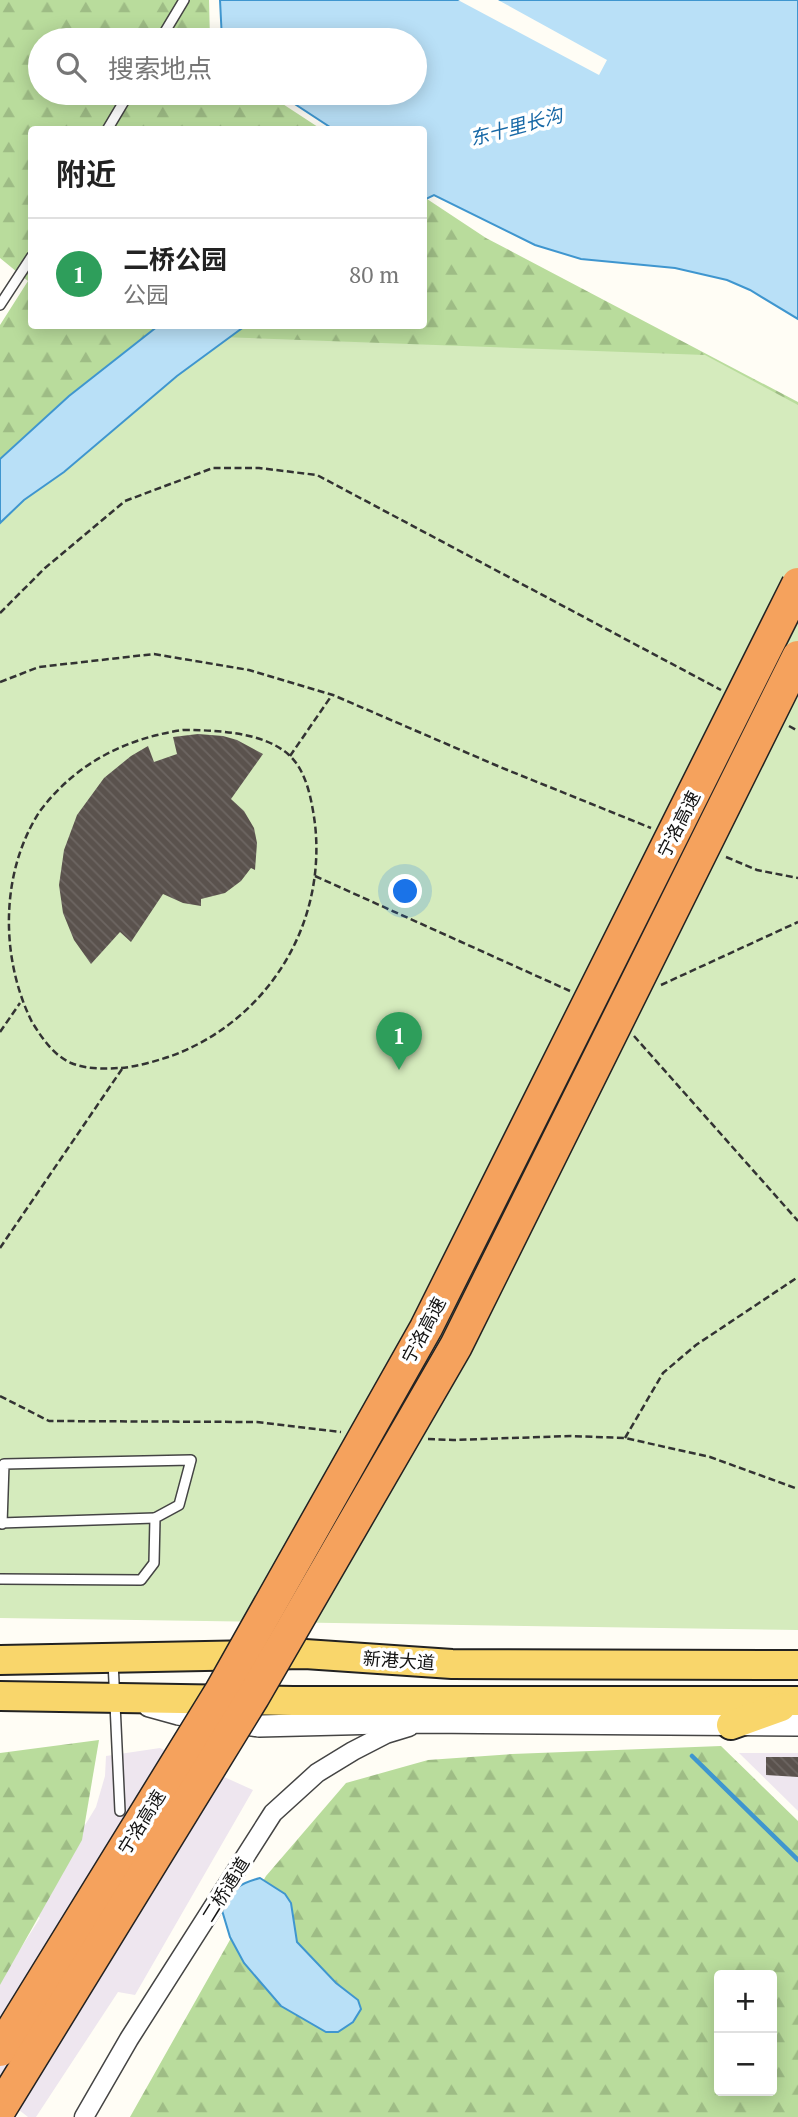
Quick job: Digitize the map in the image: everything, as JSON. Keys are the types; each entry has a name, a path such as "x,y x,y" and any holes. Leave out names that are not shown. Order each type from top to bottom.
{"highway":[{"name":"宁洛高速","path":"0,2050 220,1693 426,1328 798,584"},
{"name":"宁洛高速","path":"0,2109 253,1697 456,1346 798,657"}],"main road":[{"name":"新港大道","path":"0,1660 305,1654 452,1664 798,1665"},
{"name":"新港大道","path":"0,1696 293,1700 798,1700"},
{"path":"731,1725 798,1700"}],"street":[{"path":"113,1697 178,1714 259,1726 423,1722 798,1725"},
{"name":"二桥通道","path":"84,2117 129,2039 273,1813 317,1773 353,1751 386,1734 423,1722"}],"lane":[{"path":"167,28 184,0"},
{"path":"109,126 122,105"},
{"path":"0,305 28,262"},
{"path":"191,1460 179,1505 155,1518 1,1523 4,1464 191,1460"},
{"path":"0,1579 141,1580 154,1563 155,1518"},
{"path":"113,1659 120,1811"}],"path":[{"path":"0,613 45,568 125,501 213,468 259,468 317,475 724,691"},
{"path":"0,682 39,667 154,654 249,670 333,695 500,767 654,829"},
{"path":"290,756 333,695"},
{"path":"786,724 798,731"},
{"path":"183,730 247,736 290,756 303,775 310,796 316,839 316,868 310,904 295,945 259,999 227,1027 190,1048 122,1069 88,1068 70,1062 51,1050 21,1001 7,954 5,912 8,890 16,860 29,831 40,812 68,780 84,767 121,746 141,738 183,730"},
{"path":"718,854 757,870 798,878"},
{"path":"659,986 798,922"},
{"path":"0,1032 21,1001"},
{"path":"0,1248 122,1069"},
{"path":"625,1438 663,1373 696,1345 798,1277"}],"shaded area":[{"path":"160,1748 253,1790 135,1995 118,1992 36,2117 28,2117 0,2095 0,1981 40,1918 33,1911 96,1807 105,1776 106,1756"},
{"path":"739,1753 798,1753 798,1811"}],"green space":[{"path":"0,0 209,0 210,28 28,28 28,105 284,105 316,126 28,126 28,281 0,258"},
{"path":"427,199 486,238 798,402 798,532 0,528 0,325 28,281 28,329 427,329"},
{"path":"221,337 705,355 798,405 798,1630 0,1618 0,522 55,457"},
{"path":"99,1740 82,1840 0,1985 0,1753"},
{"path":"721,1746 798,1821 798,2117 130,2117 266,1876 346,1783 428,1760"}],"water":[{"name":"东十里长沟","path":"220,0 798,0 798,319 750,290 727,280 675,268 581,259 535,245 434,195 427,198 427,126 328,126 296,105 427,105 427,28 221,28"},
{"path":"154,329 241,329 177,376 64,472 24,500 0,523 0,459 69,396"},
{"path":"260,1878 285,1894 291,1903 297,1942 336,1983 358,2000 361,2009 353,2022 338,2032 326,2032 281,2006 244,1963 230,1937 221,1907 237,1888"}],"pier":[{"path":"458,0 498,0 607,60 599,75"}],"building":[{"path":"198,734 237,740 263,754 231,799 244,811 254,828 257,843 255,870 251,868 241,881 225,893 201,899 201,906 183,903 163,894 131,942 120,932 91,964 74,940 63,913 59,885 64,850 77,815 104,778 131,756 148,746 154,762 177,754 173,737"},
{"path":"766,1757 798,1757 798,1777 766,1775"}],"waterway":[{"path":"692,1756 798,1860"}],"place":[{"name":"二桥公园","path":"399,1070"}]}
